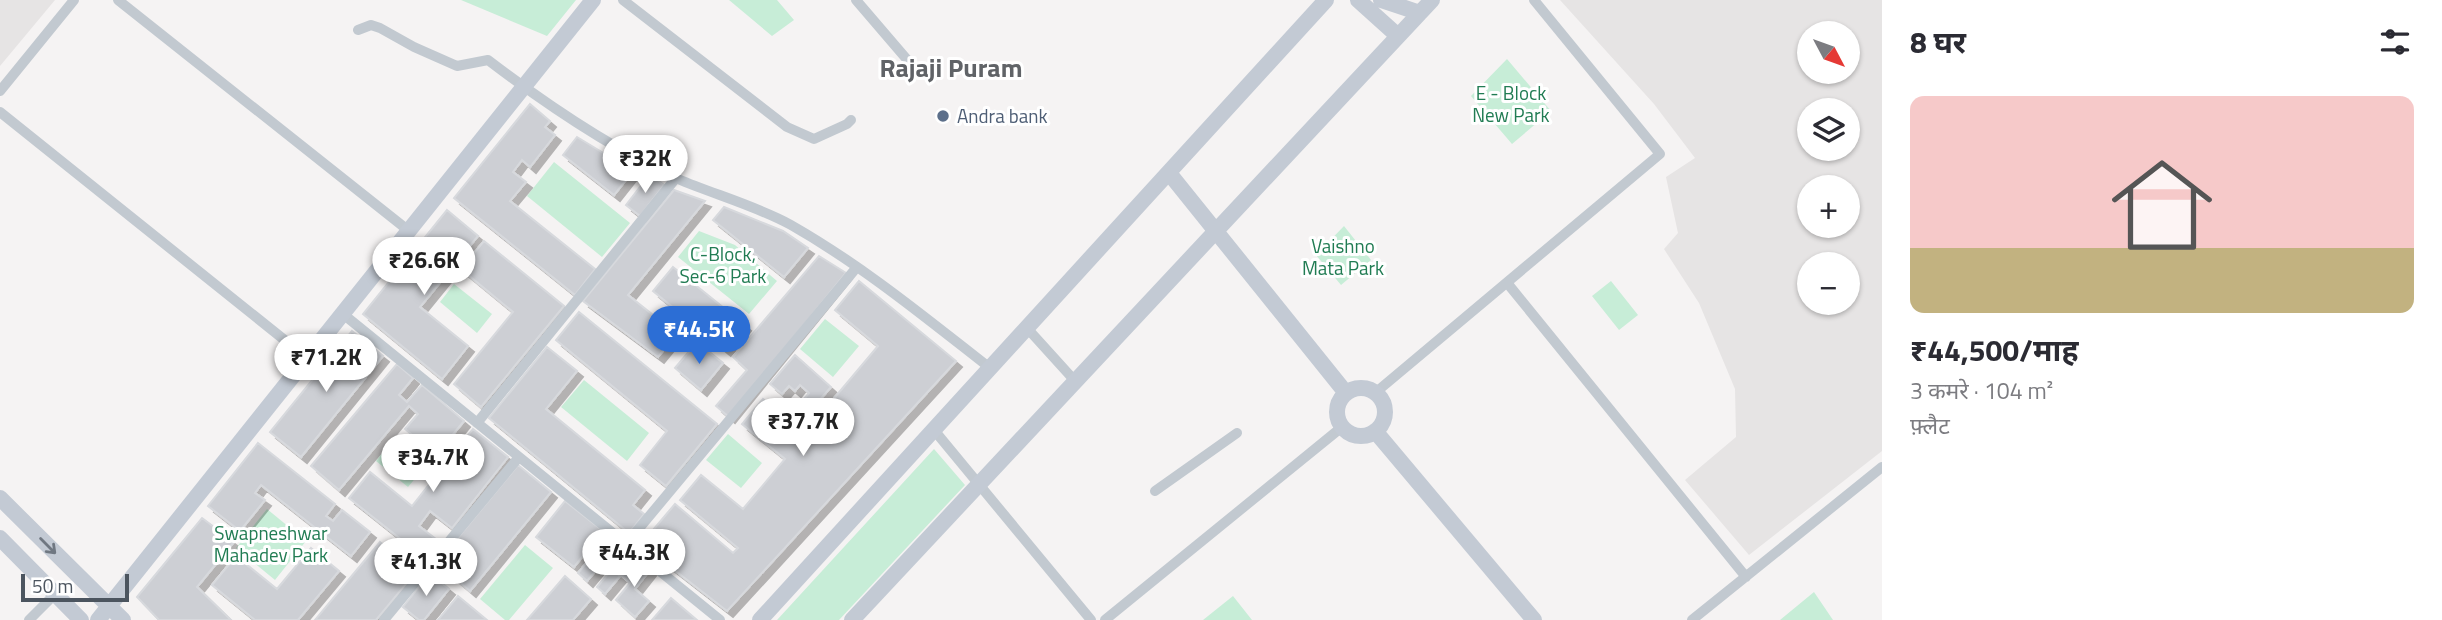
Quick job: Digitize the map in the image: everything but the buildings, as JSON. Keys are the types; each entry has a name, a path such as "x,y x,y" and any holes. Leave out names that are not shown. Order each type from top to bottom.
{"street":[{"path":"0,91 74,0"},
{"path":"118,0 409,231"},
{"path":"98,620 593,0"},
{"path":"623,0 787,127 814,139 851,120"},
{"path":"856,0 910,63"},
{"path":"760,620 1326,0"},
{"path":"1358,0 1398,36"},
{"path":"1381,0 1420,13"},
{"path":"852,620 1432,0"},
{"path":"1375,393 1660,154 1534,0"},
{"path":"358,30 372,25 457,66 488,60 595,135 676,178 789,223 872,276 990,368"},
{"path":"0,112 307,358"},
{"path":"1168,173 1346,394"},
{"path":"477,423 676,178"},
{"path":"626,544 857,267"},
{"path":"1508,284 1746,577"},
{"path":"342,314 720,620"},
{"path":"1027,328 1075,381"},
{"path":"1360,388 1375,393 1380,398 1384,411 1381,424 1375,431 1361,436 1342,427 1338,420 1338,406 1346,394 1360,388"},
{"path":"1105,620 1342,427"},
{"path":"934,430 1091,620"},
{"path":"1375,431 1534,620"},
{"path":"1155,491 1237,433"},
{"path":"390,618 519,457"},
{"path":"1692,620 1882,467"},
{"path":"0,498 123,620"},
{"path":"0,529 16,514"},
{"path":"0,538 81,620"},
{"path":"29,620 55,594"}],"shaded area":[{"path":"0,0 55,0 0,66"},
{"path":"1560,0 1882,0 1882,451 1749,555 1685,480 1736,437 1735,389 1699,303 1664,249 1678,233 1666,177 1695,158 1654,104"}],"green space":[{"path":"461,0 576,0 547,36"},
{"path":"729,0 777,0 794,20 772,36"},
{"name":"E - Block New Park","path":"1507,59 1551,111 1512,144 1471,96"},
{"path":"554,162 630,223 602,257 527,196"},
{"name":"Vaishno Mata Park","path":"1344,226 1371,260 1341,285 1316,255"},
{"name":"C-Block, Sec-6 Park","path":"699,231 735,245 777,281 749,314 678,257"},
{"path":"1611,281 1638,315 1619,330 1592,296"},
{"path":"454,284 492,314 477,333 440,302"},
{"path":"825,319 859,346 833,377 800,349"},
{"path":"584,380 649,433 627,461 561,407"},
{"path":"728,434 762,463 741,488 706,460"},
{"path":"395,437 428,463 408,487 376,461"},
{"path":"934,449 965,485 839,620 777,620"},
{"name":"Swapneshwar Mahadev Park","path":"267,509 306,541 275,580 236,548"},
{"path":"525,545 553,568 509,620 505,620 480,599"},
{"path":"1814,592 1833,620 1780,620"},
{"path":"1233,596 1252,620 1203,620"}],"place":[{"name":"Andra bank","path":"943,116"}],"district":[{"name":"Rajaji Puram","path":"951,68"}]}
